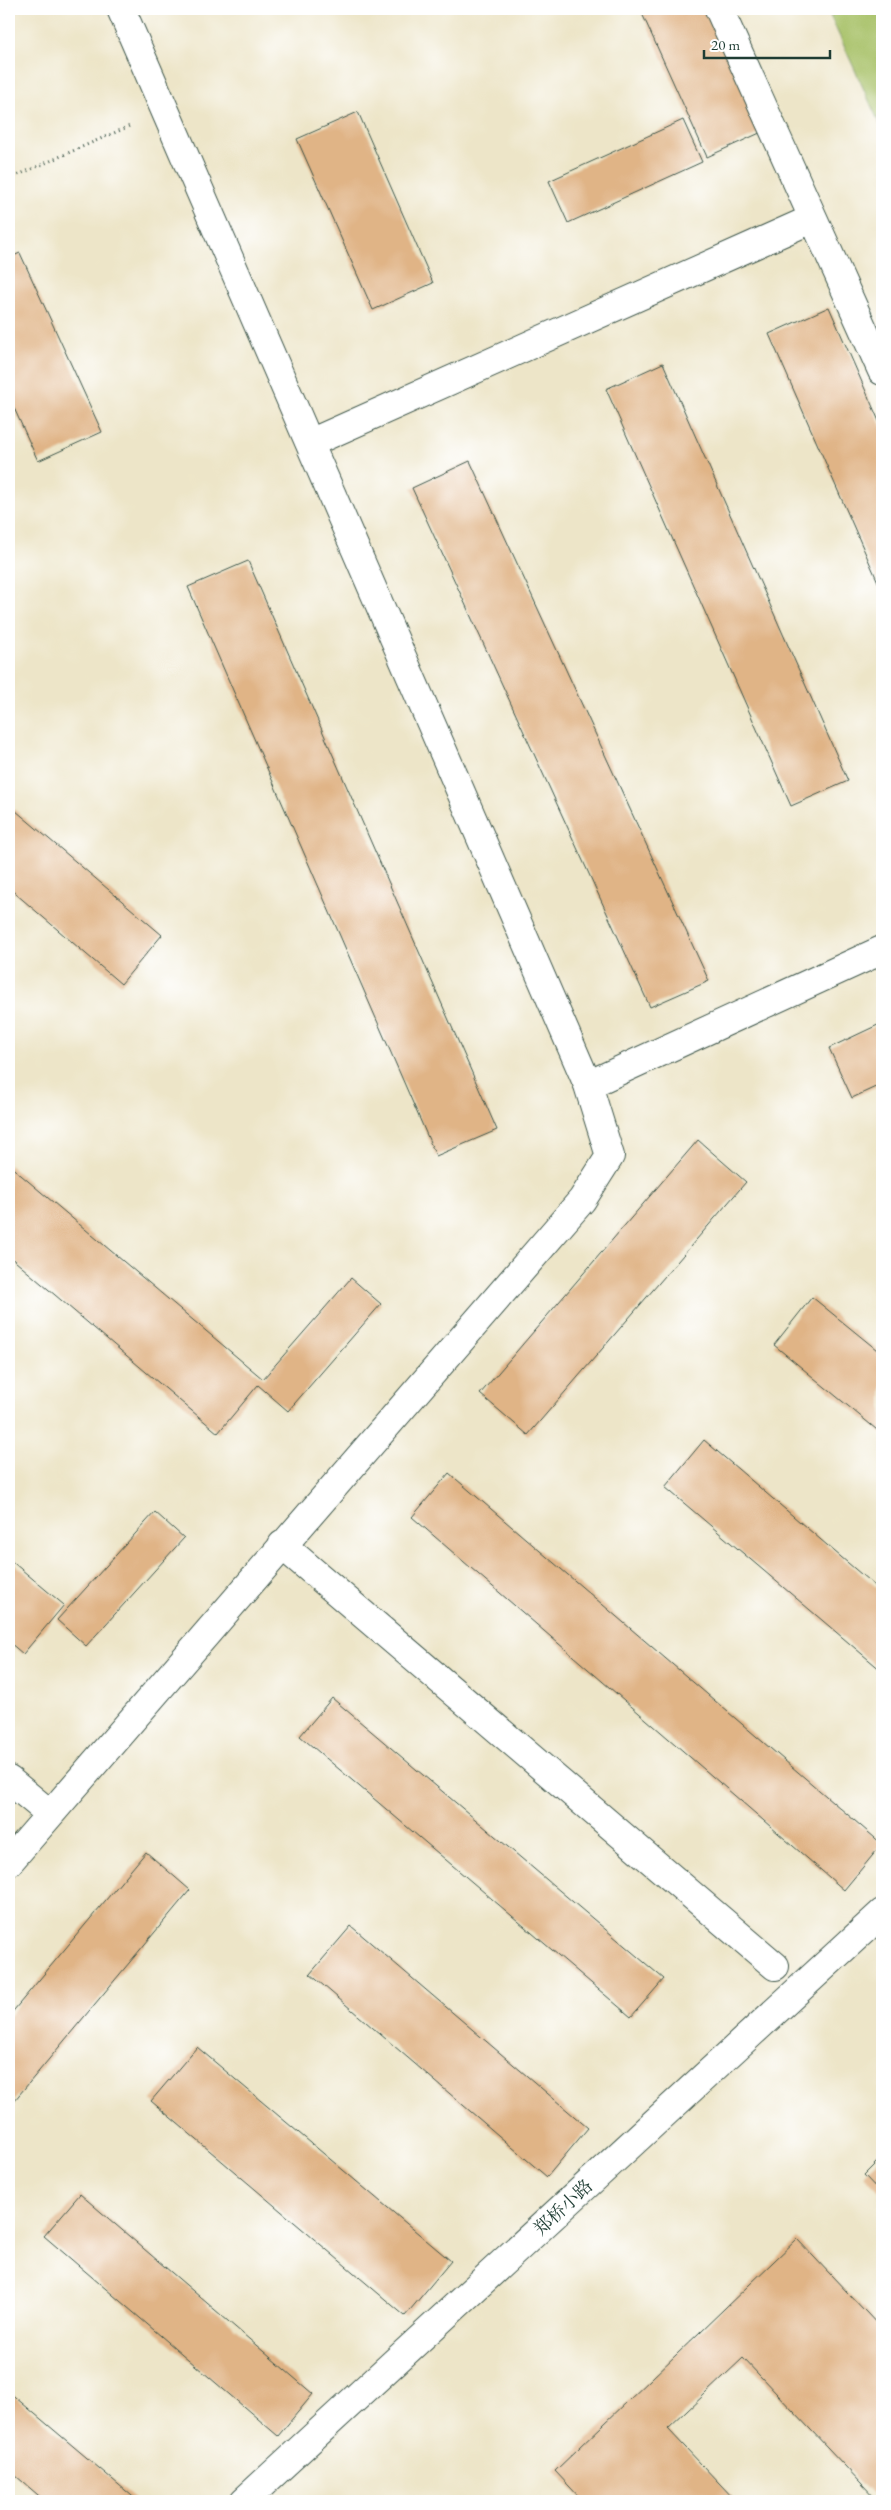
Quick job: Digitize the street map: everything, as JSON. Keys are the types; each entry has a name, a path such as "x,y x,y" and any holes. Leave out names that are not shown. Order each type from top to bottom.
{"street":[{"path":"9,1862 49,1813 582,1200 610,1156 588,1085 121,9"},
{"path":"719,9 882,371"},
{"path":"310,443 812,219"},
{"path":"588,1085 882,950"},
{"path":"282,1545 775,1966"},
{"path":"9,1780 49,1813"},
{"name":"郑桥小路","path":"244,2501 882,1913"}],"path":[{"path":"9,179 165,111"}],"green space":[{"path":"827,9 882,9 882,129"}],"building":[{"path":"640,9 707,9 762,132 707,157"},
{"path":"358,112 433,283 373,310 297,139"},
{"path":"683,120 702,162 568,223 549,181"},
{"path":"20,253 102,432 38,461 9,397 9,258"},
{"path":"829,307 882,428 882,591 769,334"},
{"path":"663,363 848,781 791,806 606,389"},
{"path":"470,461 709,981 650,1007 412,488"},
{"path":"248,561 497,1130 436,1156 188,587"},
{"path":"9,805 162,935 121,984 9,888"},
{"path":"882,1023 882,1084 852,1098 829,1048"},
{"path":"698,1140 746,1182 528,1435 480,1394"},
{"path":"9,1165 263,1379 351,1278 381,1304 288,1411 258,1385 218,1433 9,1256"},
{"path":"812,1297 882,1354 882,1434 774,1345"},
{"path":"704,1440 882,1592 882,1671 665,1487"},
{"path":"449,1473 882,1844 844,1890 412,1517"},
{"path":"155,1512 184,1538 86,1646 57,1620"},
{"path":"9,1559 64,1605 23,1654 9,1642"},
{"path":"332,1698 664,1979 631,2017 300,1736"},
{"path":"146,1852 190,1890 9,2107 9,2016"},
{"path":"351,1926 588,2128 547,2177 310,1974"},
{"path":"197,2047 451,2261 405,2316 151,2101"},
{"path":"882,2157 882,2194 864,2175"},
{"path":"80,2194 313,2394 278,2436 44,2236"},
{"path":"797,2239 882,2329 882,2501 878,2501 743,2358 668,2429 736,2501 583,2501 555,2471"},
{"path":"9,2392 138,2501 45,2501 9,2470"}]}
